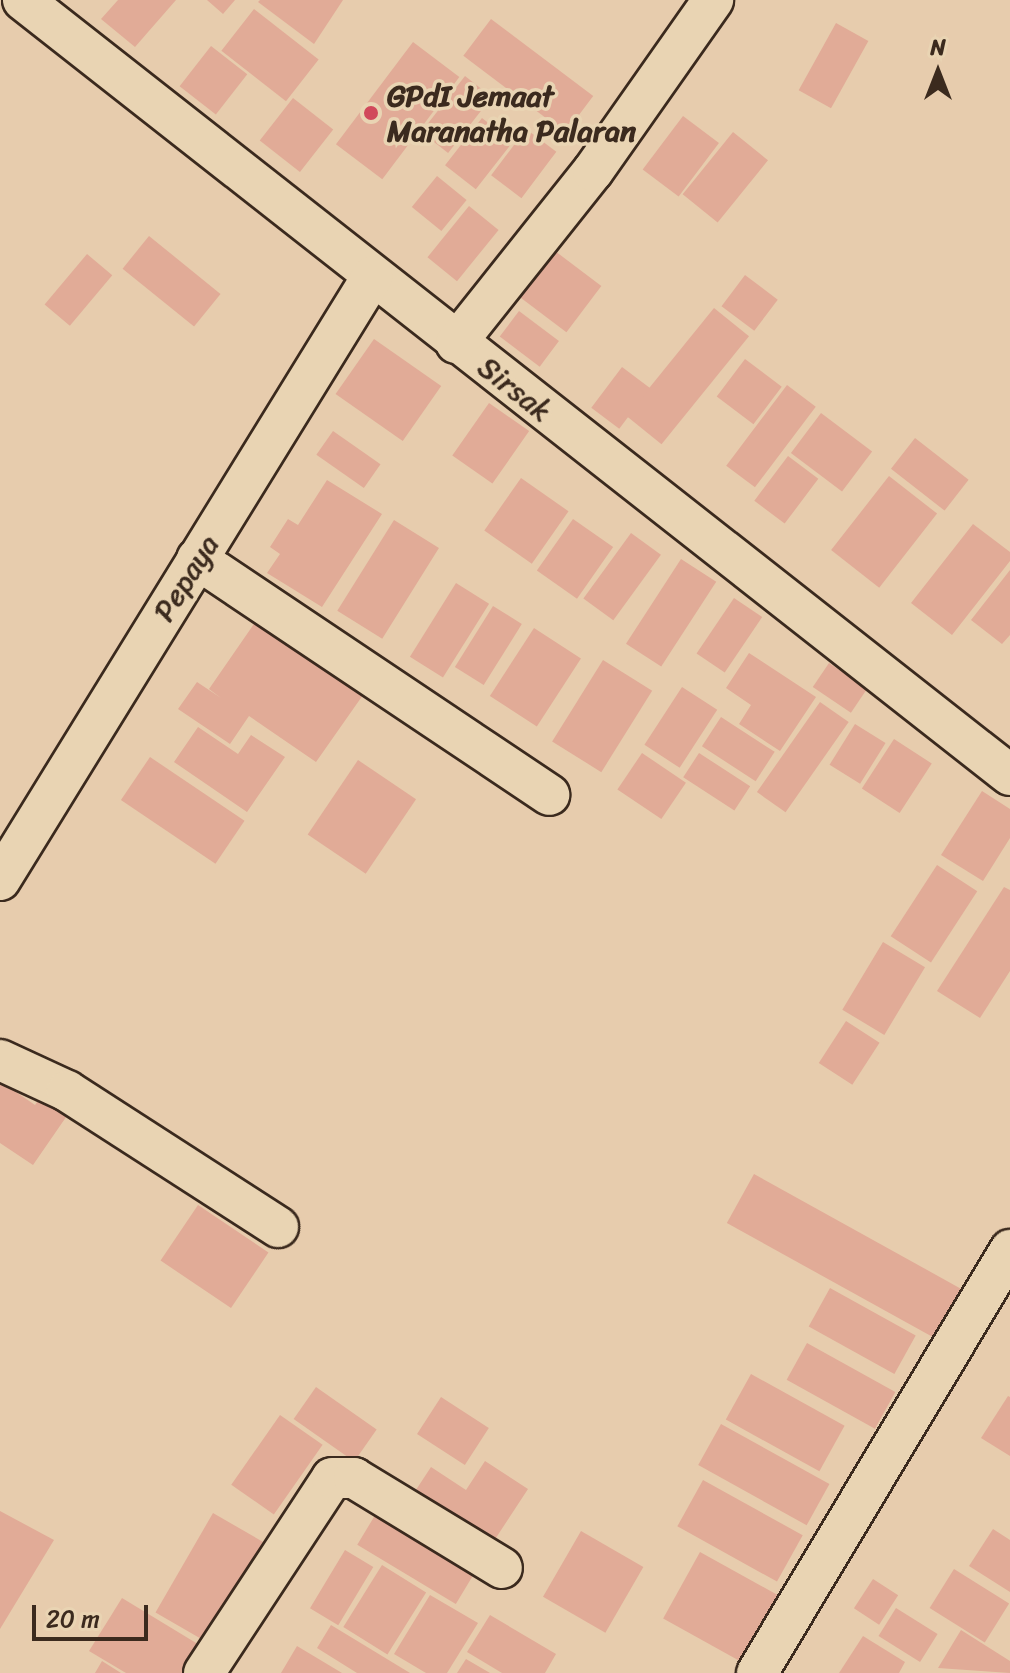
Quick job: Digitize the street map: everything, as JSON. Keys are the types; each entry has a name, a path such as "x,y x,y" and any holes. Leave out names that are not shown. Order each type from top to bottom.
{"street":[{"name":"Sirsak","path":"23,0 1010,775"},
{"path":"456,343 593,171 713,0"},
{"name":"Pepaya","path":"0,880 372,277"},
{"path":"197,559 549,795"},
{"path":"0,1060 67,1091 278,1227"},
{"path":"757,1673 1010,1250"},
{"path":"204,1673 332,1478 354,1478 502,1568"}],"building":[{"path":"118,0 176,0 135,47 101,19"},
{"path":"207,0 235,0 223,14"},
{"path":"260,0 343,0 314,44 258,2"},
{"path":"254,9 319,59 286,101 221,51"},
{"path":"491,19 593,96 566,133 463,56"},
{"path":"836,23 868,41 831,108 799,90"},
{"path":"413,42 459,77 382,179 336,144"},
{"path":"211,46 247,74 216,115 180,86"},
{"path":"465,76 492,97 448,153 421,132"},
{"path":"293,98 333,129 300,172 260,141"},
{"path":"683,116 719,143 679,197 643,170"},
{"path":"482,118 513,142 476,189 445,165"},
{"path":"526,129 556,152 521,198 491,175"},
{"path":"733,132 768,160 718,222 683,194"},
{"path":"437,176 467,200 441,231 412,207"},
{"path":"469,206 499,230 457,281 427,257"},
{"path":"149,236 220,294 194,327 123,269"},
{"path":"551,248 601,286 566,332 516,294"},
{"path":"87,254 112,275 70,326 45,305"},
{"path":"745,275 778,300 754,331 722,306"},
{"path":"714,308 749,336 661,444 627,416"},
{"path":"519,311 559,341 540,367 500,337"},
{"path":"374,339 441,386 403,441 336,394"},
{"path":"745,359 782,387 753,424 717,397"},
{"path":"622,367 650,388 619,429 591,408"},
{"path":"787,385 816,407 755,487 726,466"},
{"path":"489,403 529,431 492,484 452,455"},
{"path":"821,413 872,452 842,491 791,453"},
{"path":"333,431 381,464 364,488 316,455"},
{"path":"915,438 969,480 945,511 891,469"},
{"path":"788,456 818,479 785,524 754,501"},
{"path":"889,476 937,514 879,588 831,550"},
{"path":"521,478 569,511 532,564 484,530"},
{"path":"327,480 382,514 322,607 267,573 280,554 270,547 288,519 298,525"},
{"path":"573,519 613,547 577,599 537,571"},
{"path":"394,520 439,548 382,639 337,611"},
{"path":"973,524 1010,552 1010,561 952,635 911,603"},
{"path":"631,533 661,555 613,620 583,599"},
{"path":"681,559 716,582 661,667 626,644"},
{"path":"1010,570 1010,635 1002,644 971,620"},
{"path":"456,583 489,604 443,677 410,657"},
{"path":"734,598 762,617 725,673 697,654"},
{"path":"493,606 522,624 484,685 455,667"},
{"path":"256,621 363,695 316,762 249,716 230,744 178,709 197,682 221,698 209,689"},
{"path":"534,628 581,658 537,726 490,696"},
{"path":"749,653 816,697 780,751 739,724 751,705 726,688"},
{"path":"603,660 652,691 601,772 552,741"},
{"path":"829,663 867,689 851,713 813,687"},
{"path":"682,687 717,710 680,768 644,745"},
{"path":"820,702 849,722 786,812 757,792"},
{"path":"721,717 775,752 756,781 702,746"},
{"path":"855,724 886,743 860,784 830,765"},
{"path":"198,727 238,754 251,735 285,757 247,812 174,762"},
{"path":"894,739 932,764 900,813 862,788"},
{"path":"642,753 686,783 661,819 617,789"},
{"path":"699,753 750,786 734,811 683,777"},
{"path":"150,757 245,821 215,864 121,800"},
{"path":"358,760 416,799 366,874 308,835"},
{"path":"982,791 1010,809 1010,838 983,881 941,855"},
{"path":"937,865 977,891 931,962 891,936"},
{"path":"1004,887 1010,890 1010,971 980,1018 937,991"},
{"path":"883,942 925,967 884,1035 842,1010"},
{"path":"846,1021 880,1043 852,1085 819,1063"},
{"path":"0,1081 35,1105 47,1088 73,1107 33,1165 0,1143"},
{"path":"754,1174 976,1297 949,1346 727,1223"},
{"path":"198,1205 268,1253 231,1308 161,1261"},
{"path":"830,1288 916,1336 894,1374 809,1326"},
{"path":"807,1343 895,1392 875,1429 787,1380"},
{"path":"751,1374 845,1426 819,1471 726,1419"},
{"path":"316,1387 377,1429 354,1461 294,1419"},
{"path":"441,1397 489,1428 465,1465 417,1434"},
{"path":"1010,1397 1010,1456 981,1438"},
{"path":"280,1415 323,1445 274,1514 231,1485"},
{"path":"721,1424 829,1484 807,1525 698,1465"},
{"path":"485,1461 528,1489 486,1553 408,1502 431,1467 466,1490"},
{"path":"703,1480 803,1535 777,1582 677,1526"},
{"path":"383,1502 482,1561 456,1604 357,1545"},
{"path":"0,1511 54,1540 0,1629"},
{"path":"213,1513 273,1548 215,1647 156,1613"},
{"path":"993,1529 1010,1540 1010,1592 969,1566"},
{"path":"581,1531 643,1567 605,1633 543,1597"},
{"path":"345,1550 373,1567 338,1625 310,1608"},
{"path":"700,1552 789,1601 752,1668 663,1618"},
{"path":"382,1565 426,1593 387,1654 343,1627"},
{"path":"954,1569 1009,1603 985,1642 930,1608"},
{"path":"873,1579 898,1595 879,1625 854,1608"},
{"path":"430,1595 478,1623 447,1673 426,1673 394,1654"},
{"path":"122,1598 206,1649 191,1673 126,1673 89,1651"},
{"path":"896,1608 938,1634 920,1662 879,1636"},
{"path":"490,1615 556,1654 545,1673 502,1673 467,1652"},
{"path":"331,1625 410,1673 357,1673 317,1648"},
{"path":"961,1630 1010,1661 1010,1673 938,1668"},
{"path":"863,1636 905,1662 899,1673 839,1673"},
{"path":"297,1646 342,1673 281,1673"},
{"path":"466,1659 490,1673 457,1673"},
{"path":"102,1661 121,1673 95,1673"}],"place":[{"name":"GPdI Jemaat Maranatha Palaran","path":"371,113"}]}
